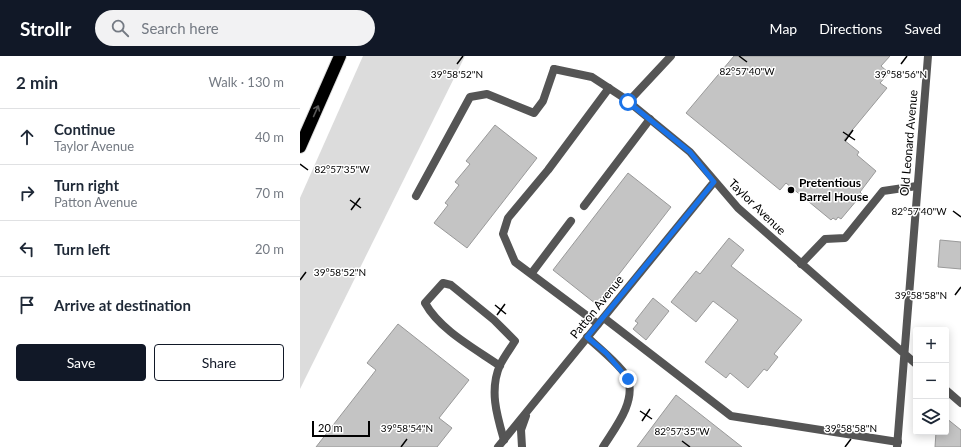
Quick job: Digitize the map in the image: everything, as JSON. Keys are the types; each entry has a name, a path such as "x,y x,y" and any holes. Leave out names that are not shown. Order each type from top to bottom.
{"highway":[{"path":"300,147 340,56"}],"street":[{"path":"628,102 671,56"},
{"name":"Old Leonard Avenue","path":"898,445 928,56"},
{"name":"Taylor Avenue","path":"416,196 470,97 487,94 534,113 543,101 554,69 592,77 628,102 690,152 714,182 738,208 915,363"},
{"path":"609,88 548,170 508,218 503,234 504,240 515,262 601,321 731,416 898,445"},
{"path":"584,206 650,119"},
{"name":"Patton Avenue","path":"498,447 714,182"},
{"path":"801,264 824,239 844,238 883,191 918,186"},
{"path":"531,274 571,221"},
{"path":"500,366 458,337 430,312 425,303 443,283 451,285 494,320 515,341 500,366 494,386 496,415 504,440"},
{"path":"587,337 606,353 628,379 629,396 622,415 603,447"},
{"path":"949,393 961,403"},
{"path":"522,447 521,430 527,411"}],"shaded area":[{"path":"363,56 465,56 300,389 300,198"}],"building":[{"path":"734,56 890,56 881,66 889,73 880,83 887,88 844,140 859,152 857,155 876,171 860,192 862,194 841,219 838,217 836,220 833,218 831,220 786,183 780,190 686,113"},
{"path":"495,125 537,158 467,248 434,223 448,205 445,203 459,185 455,182 470,164 466,161"},
{"path":"628,173 671,207 596,304 553,270"},
{"path":"729,238 744,250 731,266 802,320 774,354 778,357 767,371 764,369 748,388 730,373 726,378 705,362 738,320 713,301 696,322 671,302 696,271 700,274"},
{"path":"940,240 961,242 961,269 938,267"},
{"path":"653,298 669,311 646,340 633,329 638,323 635,321"},
{"path":"398,324 469,380 439,418 452,428 437,447 316,447 376,370 367,363"},
{"path":"676,395 742,447 637,447"},
{"path":"949,420 961,430 961,447 935,447 936,435 949,435"}],"place":[{"name":"Pretentious Barrel House","path":"791,190"}],"route":[{"path":"628,102 690,152 714,182 587,337 606,353 628,379"}]}
